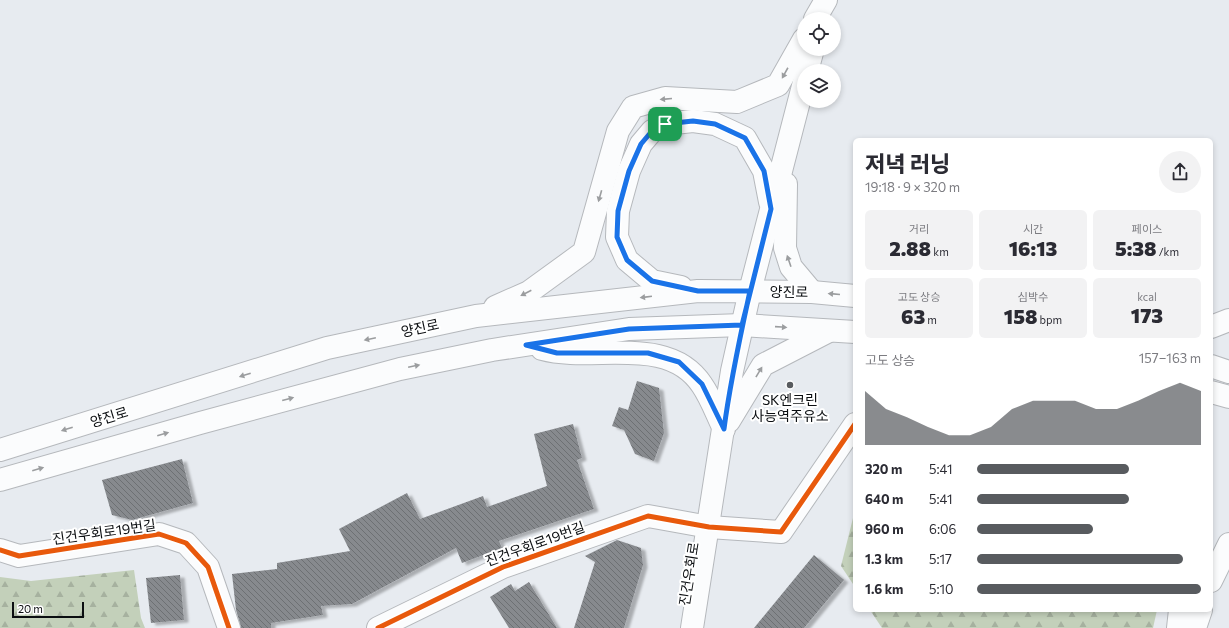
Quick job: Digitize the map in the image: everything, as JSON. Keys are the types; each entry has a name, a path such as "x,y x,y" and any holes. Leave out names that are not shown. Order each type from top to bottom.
{"main road":[{"path":"819,12 826,0"},
{"path":"823,12 826,0"},
{"path":"476,316 529,292 584,252 618,131 633,107 665,98 737,102 778,85 797,51"},
{"name":"진건우회로","path":"692,628 709,527 732,371 750,291 797,107"},
{"path":"698,291 652,281 627,260 617,237 618,211 629,171 641,144 652,131 665,124 693,121 715,124 745,138 764,171 771,209"},
{"path":"787,143 785,248 790,267 812,292"},
{"name":"양진로","path":"0,450 327,348 476,316 698,291 812,292 853,296"},
{"path":"1213,326 1229,320"},
{"path":"0,480 200,423 400,369 492,350 629,329 742,325 853,332"},
{"path":"724,429 763,365 830,331"},
{"path":"526,345 557,353 648,353 679,362 702,384 724,429"},
{"path":"1213,367 1229,372"},
{"path":"1213,393 1229,397"},
{"name":"진건우회로19번길","path":"378,628 503,567 648,516 709,527 781,532 853,427"},
{"name":"진건우회로19번길","path":"0,550 18,556 159,534 186,543 208,566 229,628"},
{"path":"1213,577 1229,544"},
{"path":"1178,628 1180,612"},
{"path":"1195,628 1200,612"}],"green space":[{"path":"853,518 853,584 841,566"},
{"path":"134,570 141,618 145,628 0,628 0,577 31,581"},
{"path":"871,612 1157,612 1153,628 882,628"}],"building":[{"path":"637,381 659,388 664,433 654,461 635,454 624,430 612,426 619,407 628,410"},
{"path":"573,424 582,458 577,460 594,509 499,541 502,548 462,563 456,548 352,604 321,606 323,615 271,623 271,628 241,628 236,610 232,574 277,569 277,563 350,551 339,529 407,493 420,519 483,496 487,507 547,486 534,434"},
{"path":"182,459 193,503 132,520 112,515 102,480"},
{"path":"617,540 641,548 643,565 624,628 574,628 595,562 585,556"},
{"path":"814,555 844,580 804,628 754,628"},
{"path":"180,575 184,620 151,623 146,578"},
{"path":"529,582 557,628 509,628 490,597 511,584 515,591"}],"cycle path":[{"path":"378,628 503,567 648,516 709,527 781,532 853,427"},
{"path":"0,550 19,556 159,534 186,543 208,567 229,628"}],"place":[{"name":"SK엔크린 사능역주유소","path":"790,385"}],"route":[{"path":"665,124 652,131 641,144 629,171 618,211 617,237 627,260 652,281 698,291 750,291 742,325 732,371 724,429 702,384 679,362 648,353 557,353 526,345 629,329 742,325 771,209 764,171 745,138 715,124 693,121 665,124"}]}
